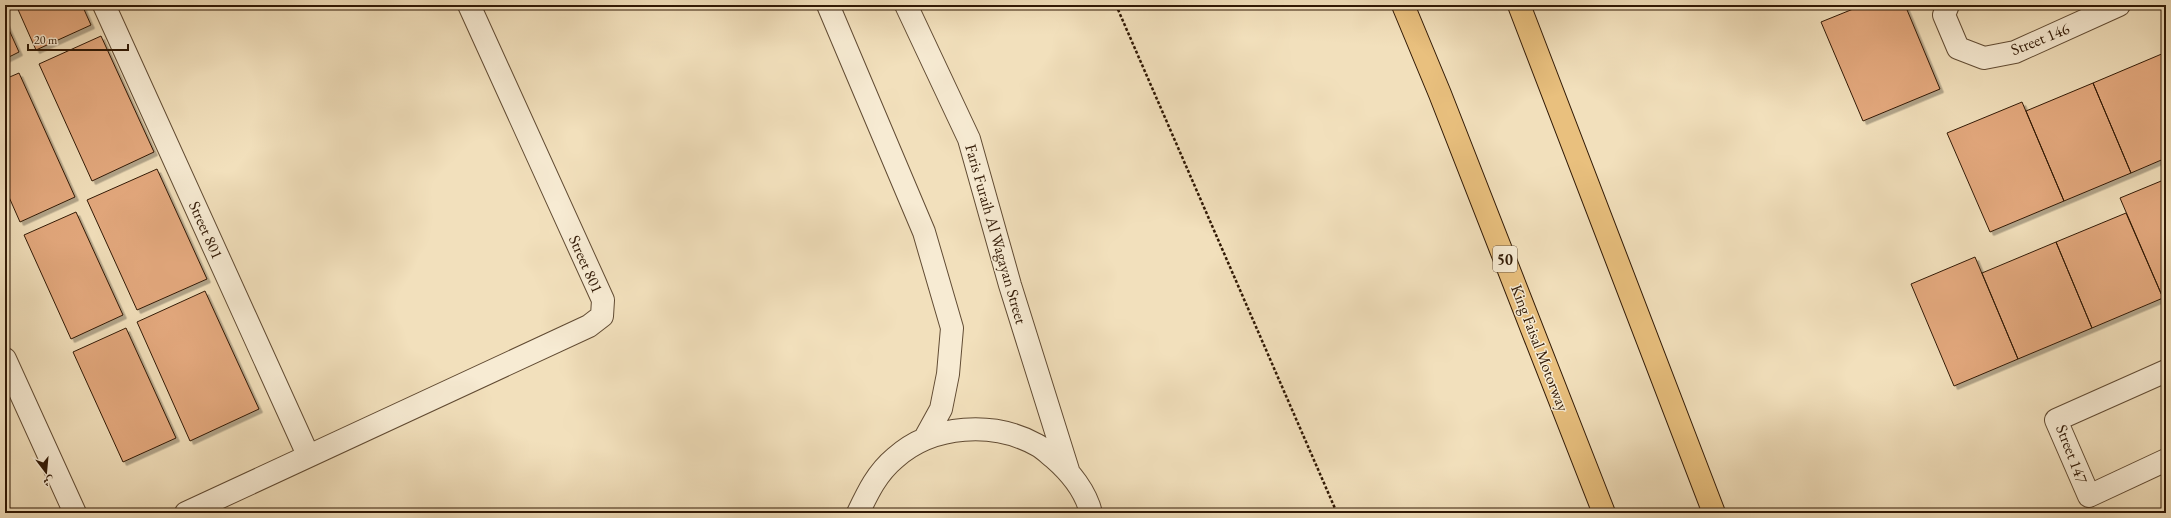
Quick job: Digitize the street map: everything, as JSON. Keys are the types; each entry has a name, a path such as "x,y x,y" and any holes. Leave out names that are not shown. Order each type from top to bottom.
{"highway":[{"path":"1393,5 1440,94"},
{"name":"King Faisal Motorway","path":"1403,5 1440,94 1604,513"},
{"path":"1519,5 1714,513"}],"street":[{"name":"Street 801","path":"104,5 308,455"},
{"name":"Street 801","path":"186,513 308,455 589,326 602,316 603,300 469,5"},
{"path":"828,5 924,232 952,328 948,374 941,409 925,438"},
{"name":"Faris Furaih Al Wagayan Street","path":"906,5 969,139 1010,285 1068,470"},
{"name":"Street 146","path":"1948,5 1944,15 1958,48 1984,58 2015,52 2119,5"},
{"path":"5,359 75,513"},
{"name":"Street 147","path":"2166,371 2056,420 2089,496 2166,460"},
{"path":"858,513 871,484 895,457 925,438 963,429 1002,431 1038,445 1068,470 1089,506 1090,513"}],"path":[{"path":"1116,5 1337,513"}],"building":[{"path":"16,5 82,5 91,25 36,50"},
{"path":"1863,5 1905,5 1940,89 1863,121 1821,22"},
{"path":"5,21 19,52 5,59"},
{"path":"101,36 154,152 92,181 39,64"},
{"path":"2164,53 2166,59 2166,158 2131,173 2093,83"},
{"path":"19,73 75,197 20,222 5,188 5,79"},
{"path":"2093,83 2131,173 2064,201 2026,111"},
{"path":"2022,102 2064,201 1990,232 1947,133"},
{"path":"157,169 207,279 137,310 87,200"},
{"path":"2166,179 2166,297 2163,298 2120,198"},
{"path":"76,212 123,315 71,339 24,235"},
{"path":"2126,213 2163,298 2092,328 2056,242"},
{"path":"2056,242 2092,328 2018,359 1982,273"},
{"path":"1975,257 2018,359 1954,386 1911,284"},
{"path":"205,291 259,409 190,441 137,322"},
{"path":"126,328 176,438 123,462 73,352"}]}
